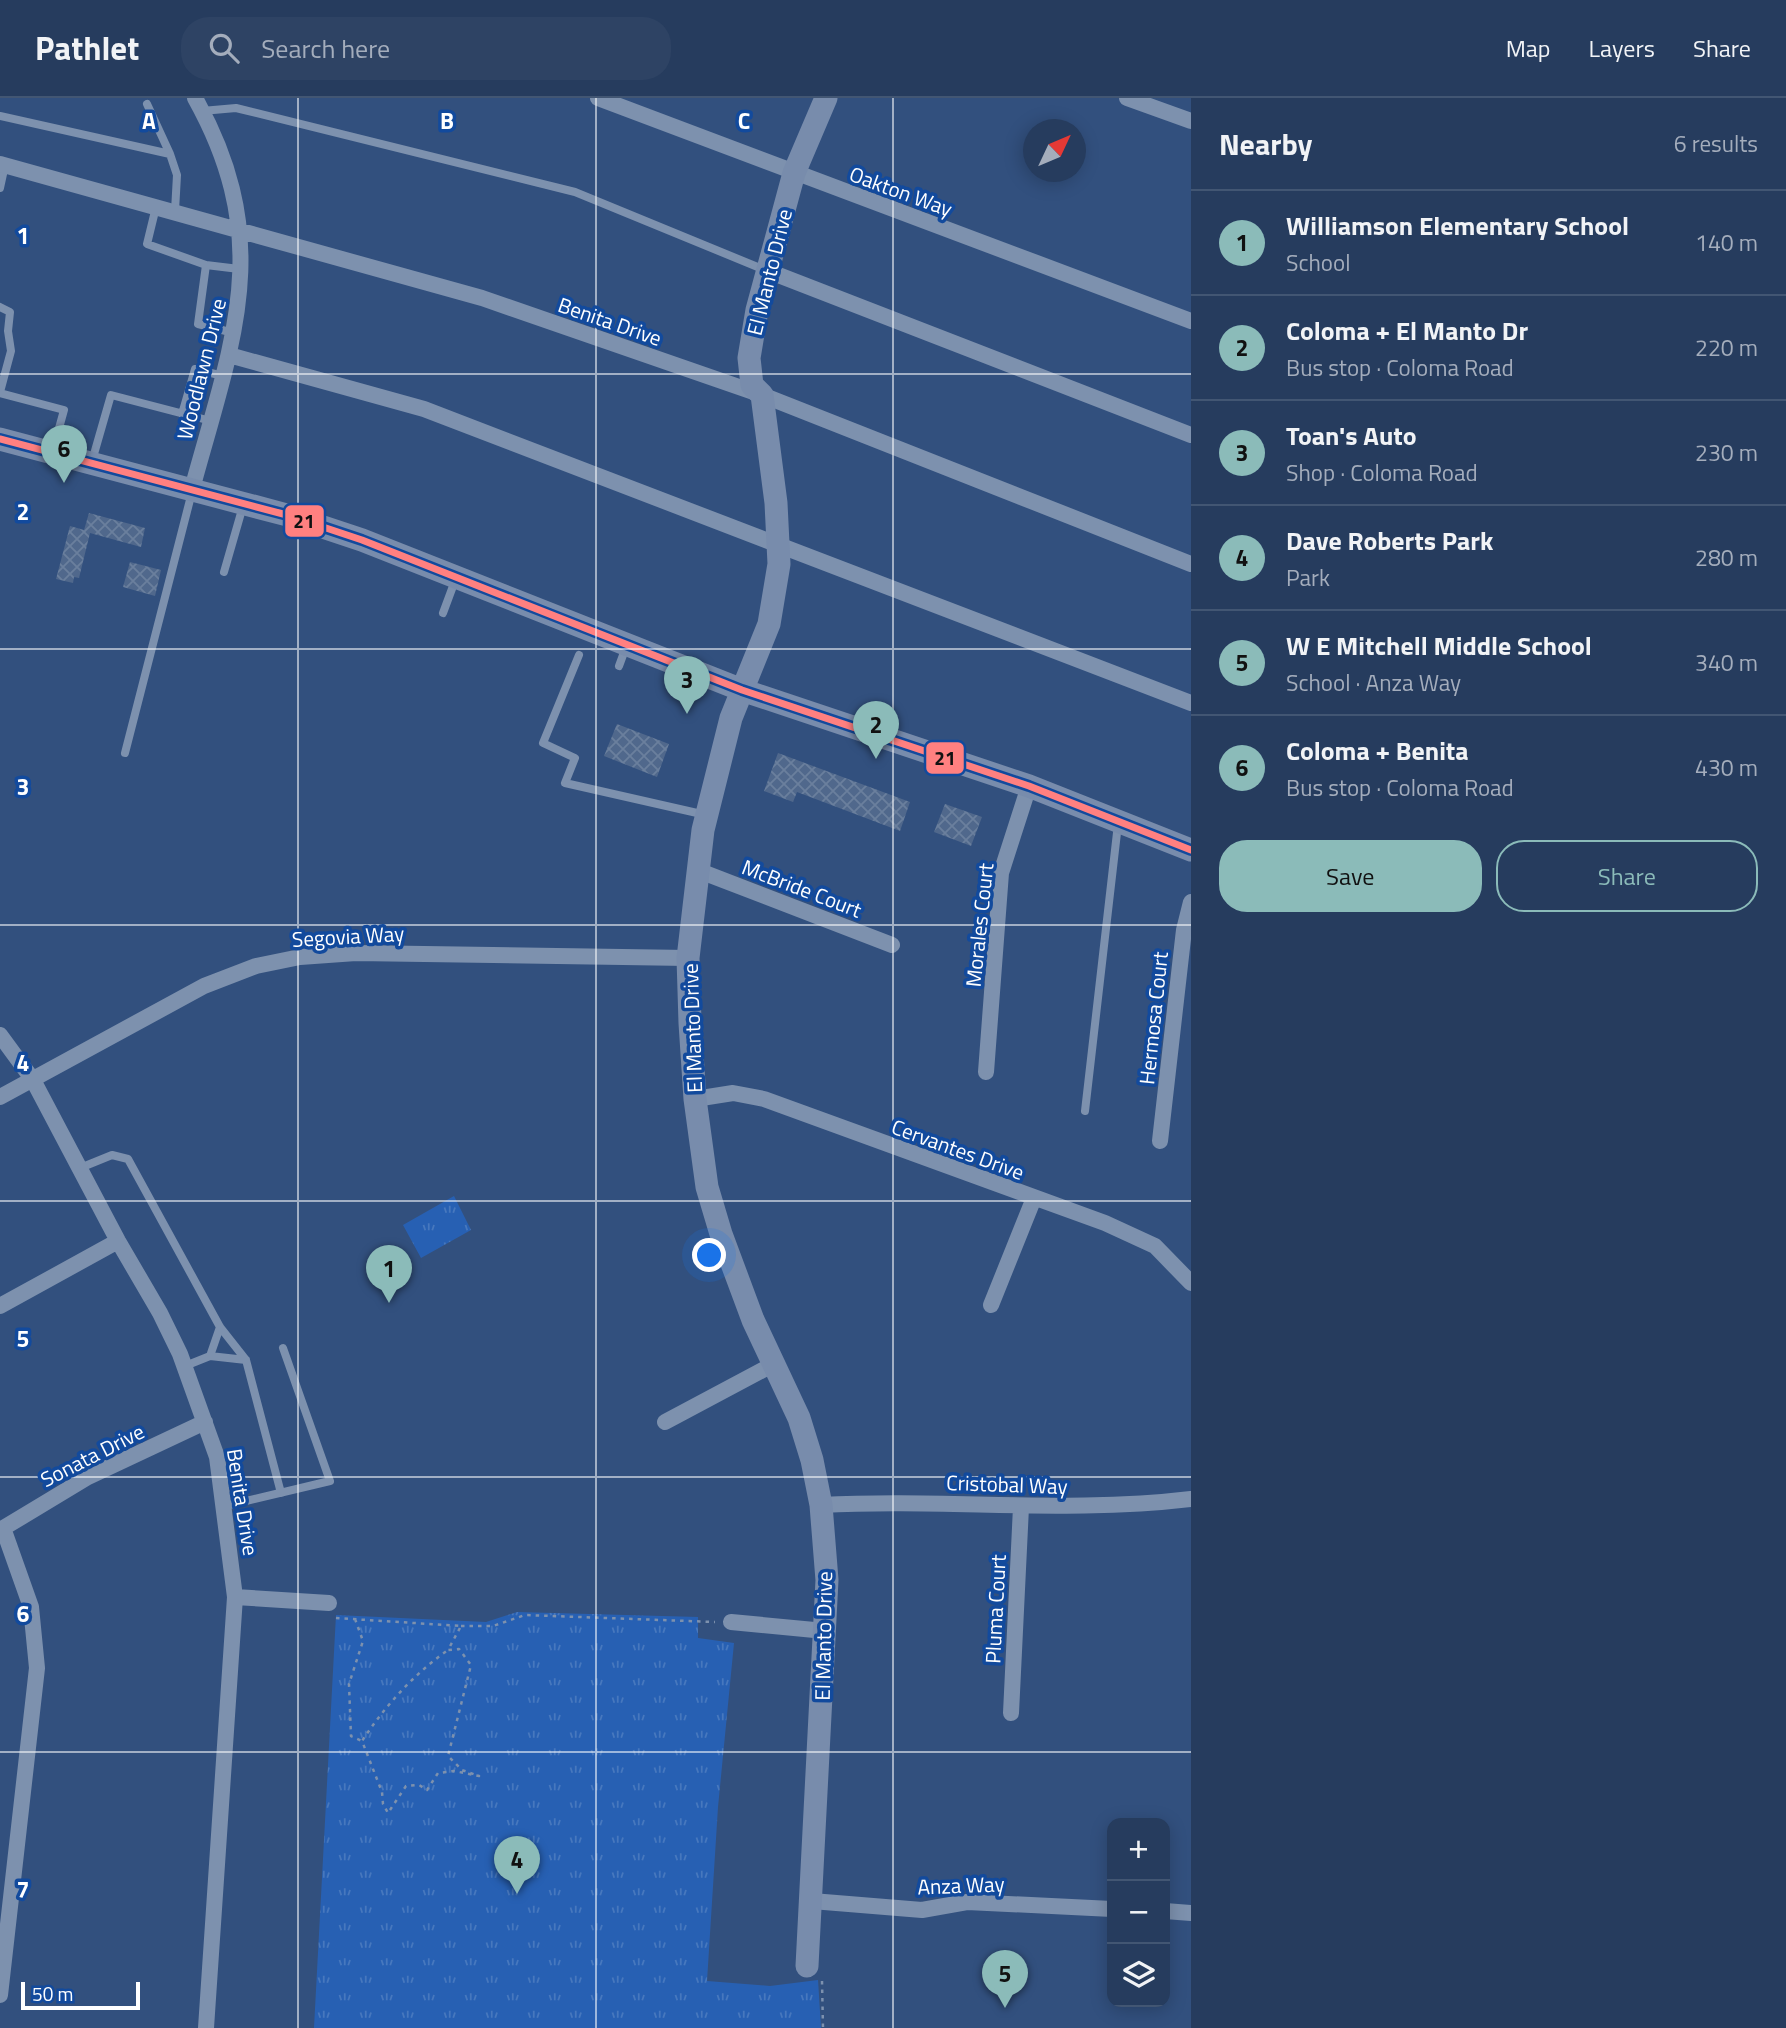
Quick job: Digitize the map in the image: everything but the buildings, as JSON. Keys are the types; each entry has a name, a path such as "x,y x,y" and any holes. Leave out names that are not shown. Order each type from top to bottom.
{"street":[{"name":"Oakton Way","path":"598,98 1191,321"},
{"name":"El Manto Drive","path":"814,1973 812,1900 827,1580 821,1505 812,1460 799,1418 772,1365 734,1270 711,1199 701,1152 695,1099 688,958 697,870 706,816 731,718 769,624 779,547 762,395 752,385 749,359 751,334 794,173 826,98"},
{"path":"1128,98 1191,121"},
{"name":"Woodlawn Drive","path":"192,489 229,355 242,270 241,229 225,158 199,104"},
{"name":"Benita Drive","path":"3,164 482,298 762,395 1191,564"},
{"path":"768,271 1191,435"},
{"path":"229,355 424,410 713,518 779,547 1191,703"},
{"path":"0,439 244,503 362,540 457,575 743,690 1029,786 1191,850"},
{"name":"Morales Court","path":"986,1072 1002,873 1029,786"},
{"name":"McBride Court","path":"697,870 892,945"},
{"name":"Hermosa Court","path":"1160,1141 1184,930 1191,902"},
{"name":"Segovia Way","path":"0,1097 204,986 256,966 300,957 355,953 688,958"},
{"name":"Benita Drive","path":"0,1035 33,1080 160,1314 185,1366 217,1457 235,1597 206,2028"},
{"name":"Cervantes Drive","path":"695,1099 733,1093 764,1099 1105,1223 1155,1246 1191,1283"},
{"path":"991,1305 1034,1198"},
{"path":"0,1306 118,1241"},
{"path":"665,1422 772,1365"},
{"name":"Sonata Drive","path":"2,1529 88,1477 205,1422"},
{"name":"Cristobal Way","path":"821,1505 910,1501 1021,1507 1123,1506 1191,1499"},
{"name":"Pluma Court","path":"1012,1713 1021,1507"},
{"path":"0,1996 37,1668 31,1607 2,1529"},
{"path":"235,1597 329,1602"},
{"path":"731,1622 825,1630"},
{"name":"Anza Way","path":"812,1900 922,1910 967,1902 1107,1909"},
{"path":"1170,1911 1191,1913"}],"lane":[{"path":"148,104 177,175 175,211"},
{"path":"199,104 236,108 553,186 768,271"},
{"path":"0,116 170,154"},
{"path":"0,188 3,164"},
{"path":"157,206 147,244 205,265 242,270"},
{"path":"205,265 198,324 234,333"},
{"path":"0,307 10,312 8,331 11,351 0,393 64,410 52,453"},
{"path":"182,414 195,369 223,376"},
{"path":"92,463 111,395 211,421"},
{"path":"125,753 192,489"},
{"path":"224,572 244,503"},
{"path":"443,613 457,575"},
{"path":"618,666 627,644"},
{"path":"579,655 543,743 575,758 565,783 706,816"},
{"path":"1085,1111 1118,821"},
{"path":"80,1168 112,1155 128,1159 220,1327 246,1360 281,1493"},
{"path":"210,1356 220,1327"},
{"path":"225,1506 331,1481 283,1348"},
{"path":"185,1366 210,1356 246,1360"}],"path":[{"path":"336,1618 461,1626 494,1626 525,1615 731,1622"},
{"path":"355,1619 363,1641 349,1684 351,1736 362,1741 388,1812 406,1786 419,1785 428,1790 438,1773 454,1772 480,1776 462,1770 448,1756 471,1665 459,1649 448,1650"},
{"path":"362,1741 378,1717 423,1667 448,1650 461,1626"},
{"path":"814,1973 822,2028"}],"green space":[{"path":"454,1196 471,1230 421,1258 403,1225"},
{"path":"517,1612 698,1617 698,1638 734,1643 718,1807 707,1981 770,1986 818,1980 821,2028 314,2028 336,1615 486,1622"}],"transit line":[{"name":"21","path":"0,439 287,515 362,540 742,690 1029,786 1191,850"}],"place":[{"name":"Coloma + Benita","path":"64,483"},
{"name":"Toan's Auto","path":"687,714"},
{"name":"Coloma + El Manto Dr","path":"876,759"},
{"name":"Williamson Elementary School","path":"389,1303"},
{"name":"Dave Roberts Park","path":"517,1894"},
{"name":"W E Mitchell Middle School","path":"1005,2008"}]}
